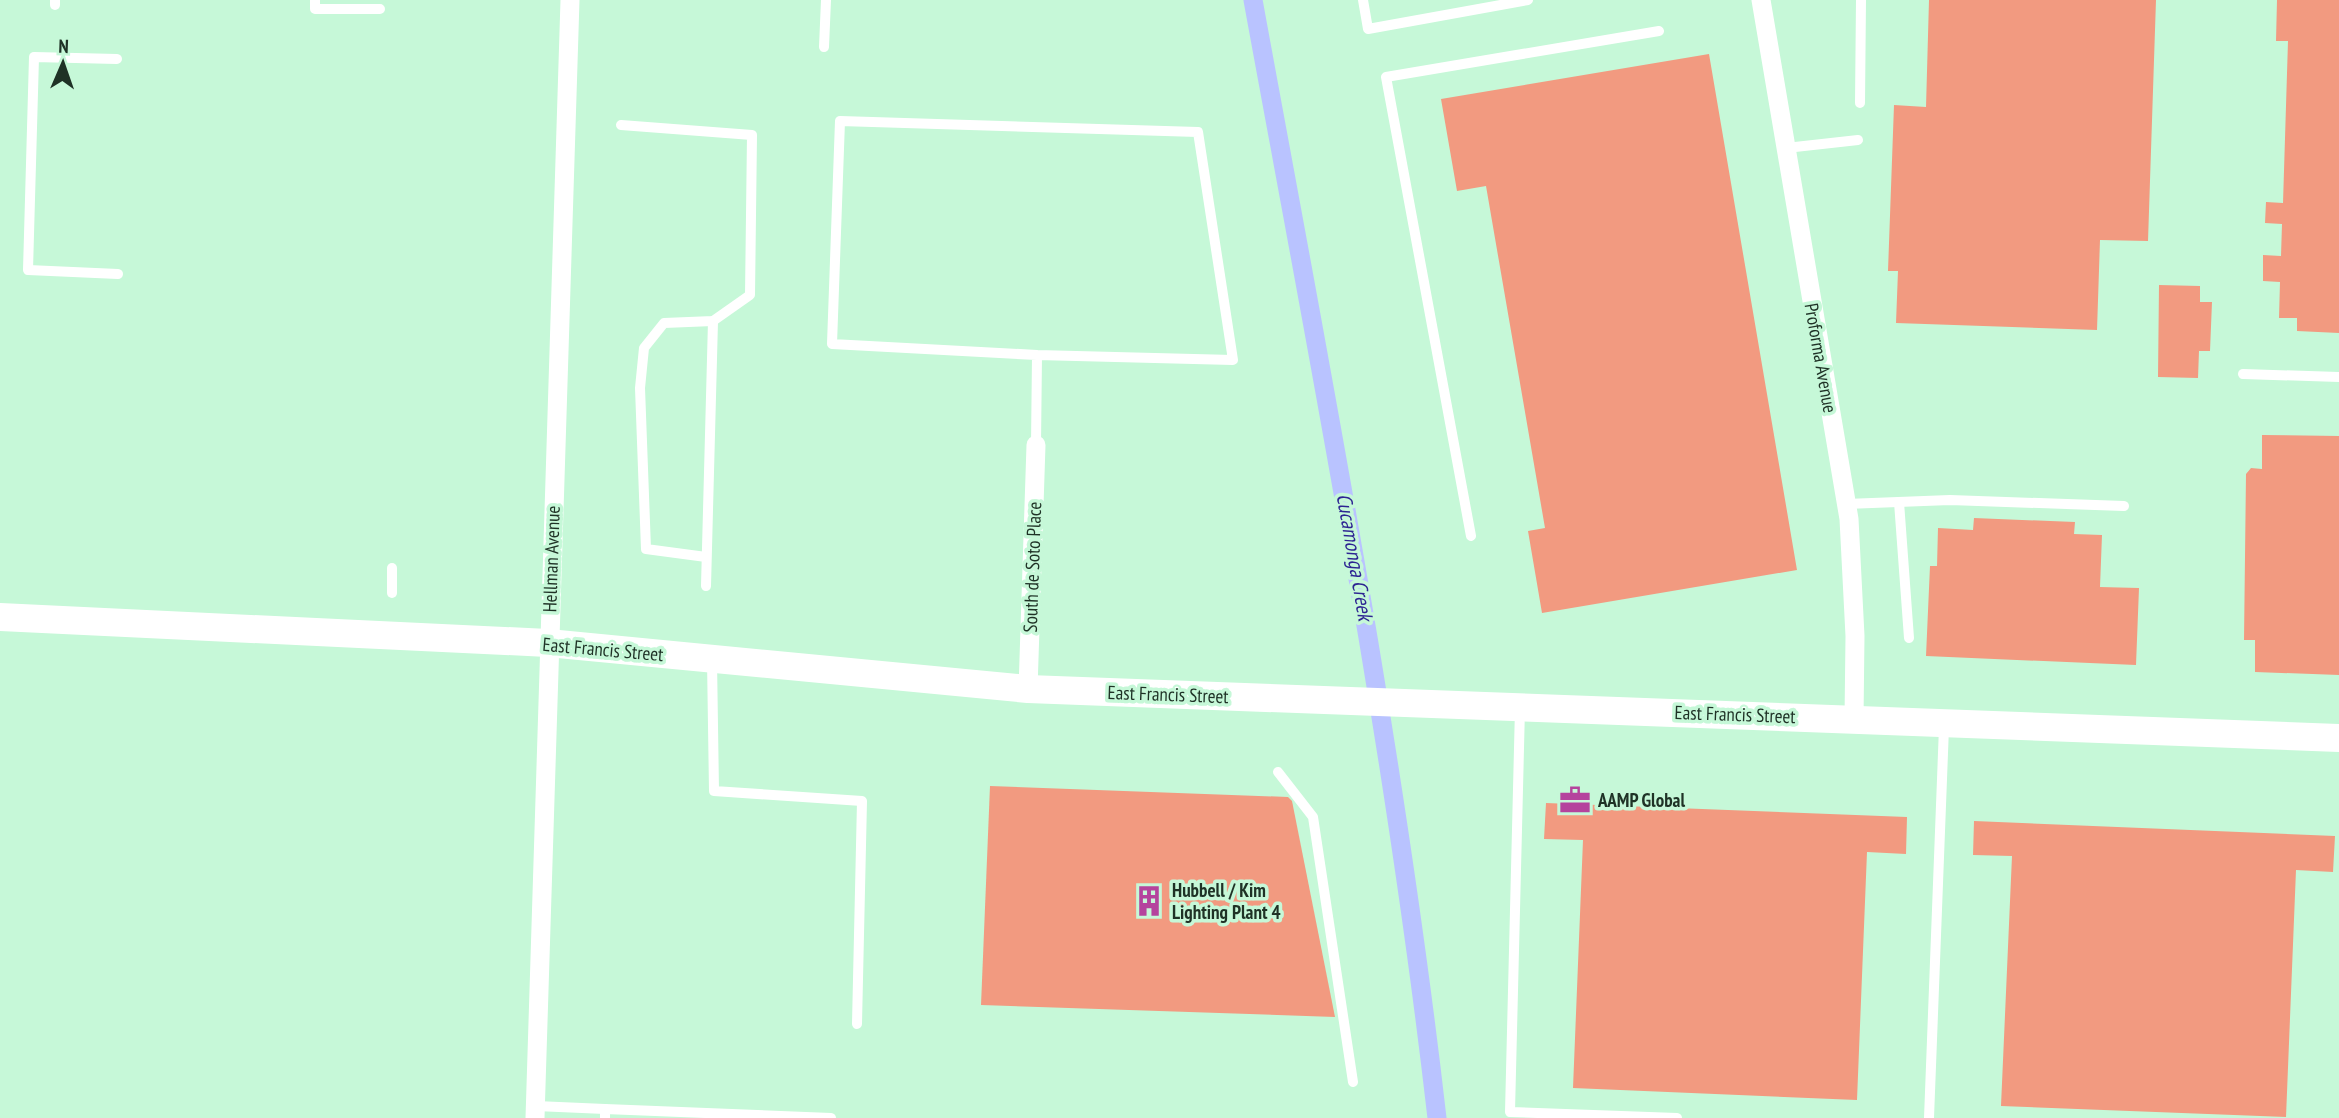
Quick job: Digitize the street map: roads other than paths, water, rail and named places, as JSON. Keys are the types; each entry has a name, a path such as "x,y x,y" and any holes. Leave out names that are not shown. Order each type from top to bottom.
{"street":[{"name":"Hellman Avenue","path":"535,1112 570,0"},
{"name":"Proforma Avenue","path":"1760,0 1846,504 1856,636 1854,719"},
{"name":"South de Soto Place","path":"1028,689 1036,445"},
{"name":"East Francis Street","path":"0,617 548,643 1028,689 2339,738"}],"lane":[{"path":"315,0 314,9 380,9"},
{"path":"824,47 826,0"},
{"path":"1363,0 1368,30 1528,0"},
{"path":"1860,103 1861,0"},
{"path":"1471,536 1386,76 1658,31"},
{"path":"117,59 34,57 29,270 118,274"},
{"path":"839,121 1198,132 1233,360 1037,355 832,344 839,121"},
{"path":"621,125 752,135 750,295 713,321 664,323 644,348 640,388 646,549 706,557"},
{"path":"1786,148 1858,140"},
{"path":"706,586 713,321"},
{"path":"1036,445 1037,355"},
{"path":"2243,374 2339,377"},
{"path":"1846,504 1950,500 2124,506"},
{"path":"1899,502 1909,638"},
{"path":"392,568 392,593"},
{"path":"712,659 714,792 862,801 857,1024"},
{"path":"1520,706 1510,1112 1676,1118"},
{"path":"1929,1118 1944,722"},
{"path":"1278,772 1313,817 1353,1082"},
{"path":"535,1112 831,1118"}],"waterway":[{"name":"Cucamonga Creek","path":"1253,0 1378,697 1420,977 1437,1118"}],"place":[{"name":"AAMP Global","path":"1575,800"},
{"name":"Hubbell / Kim Lighting Plant 4","path":"1149,901"}]}
